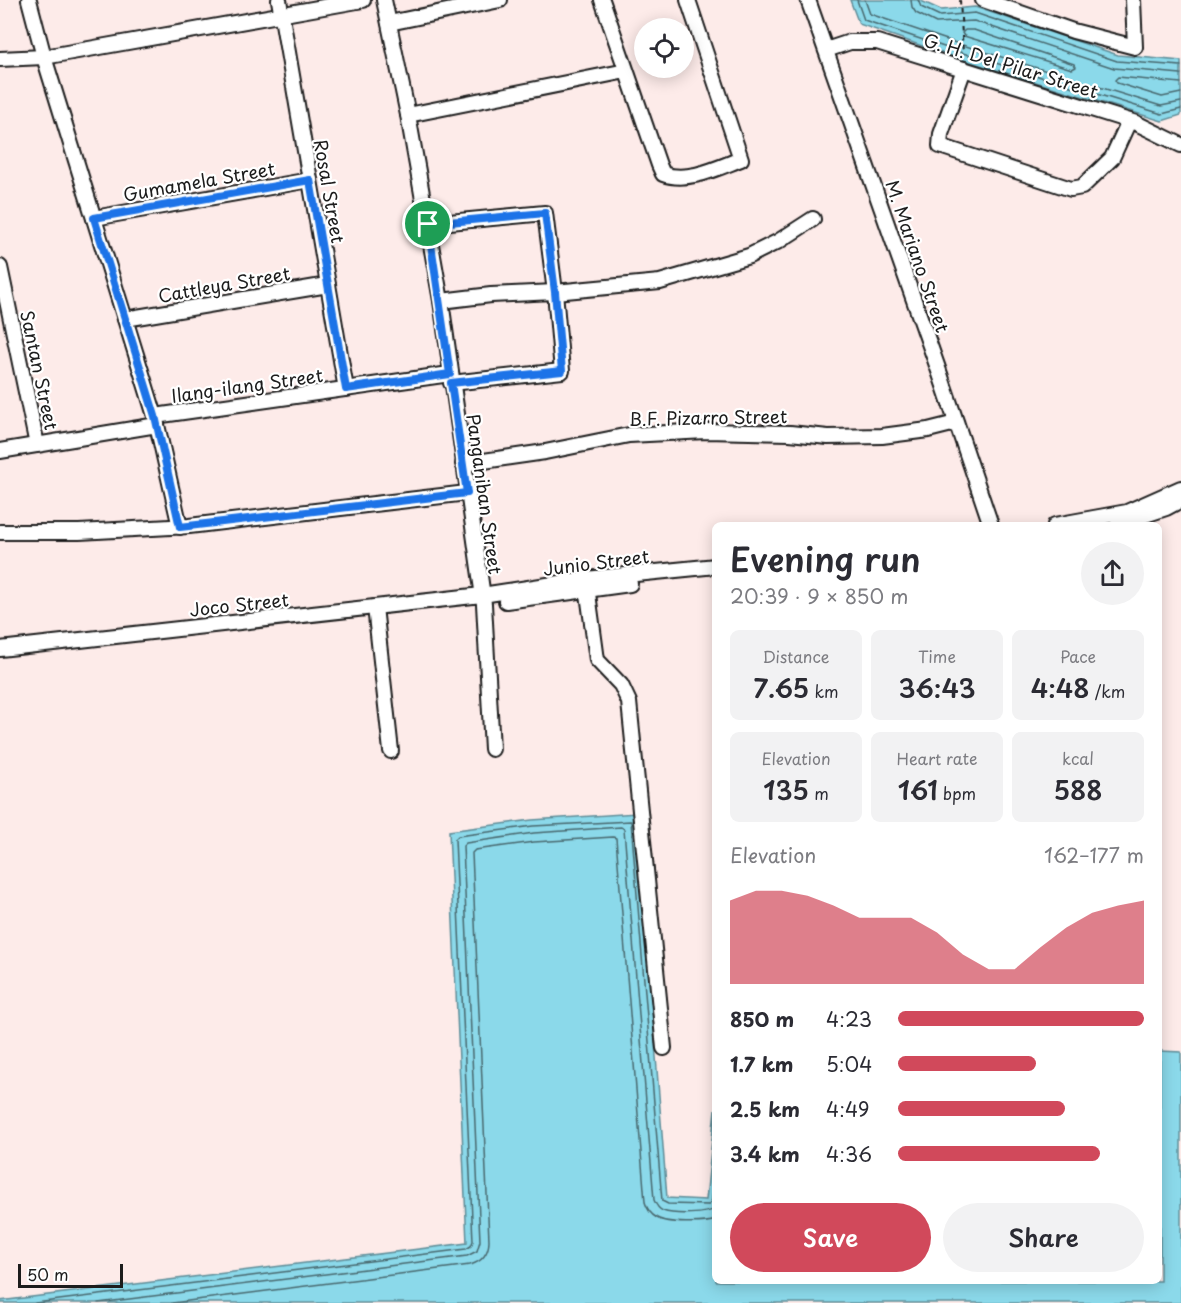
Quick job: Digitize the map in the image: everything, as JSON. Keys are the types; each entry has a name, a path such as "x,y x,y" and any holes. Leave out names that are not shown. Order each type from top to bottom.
{"street":[{"path":"29,0 44,57 156,421 180,527"},
{"name":"Rosal Street","path":"279,0 346,389"},
{"path":"0,58 44,57 363,0"},
{"name":"Panganiban Street","path":"384,0 408,115 441,301 483,600 492,749"},
{"path":"389,23 500,0"},
{"path":"602,0 663,174 677,176 695,175 741,159 690,1"},
{"name":"M. Mariano Street","path":"808,0 990,522"},
{"path":"983,0 1073,31 1135,47 1133,0"},
{"name":"G. H. Del Pilar Street","path":"826,50 850,42 877,42 963,66 1129,121 1181,145"},
{"path":"963,66 941,134 940,146 1071,189 1082,187 1112,158 1129,121"},
{"path":"408,115 626,70"},
{"name":"Gumamela Street","path":"94,218 310,180"},
{"path":"428,224 545,213 555,292"},
{"path":"441,301 660,282 749,256 779,241 813,219"},
{"name":"Santan Street","path":"0,267 37,445"},
{"name":"Cattleya Street","path":"125,319 328,285"},
{"name":"Ilang-ilang Street","path":"0,451 156,421 346,389 562,371 555,292"},
{"name":"B.F. Pizarro Street","path":"463,464 545,452 629,435 706,431 854,437 909,433 956,423"},
{"path":"1072,522 1127,512 1181,488"},
{"path":"0,532 79,532 180,527 467,493"},
{"path":"1122,522 1166,508 1181,500"},
{"name":"Junio Street","path":"483,600 712,567"},
{"name":"Junio Street","path":"587,584 712,573"},
{"path":"587,584 597,660 621,685 629,702 664,1048"},
{"name":"Joco Street","path":"0,649 375,607 483,600"},
{"path":"375,607 391,751"}],"path":[{"path":"960,0 963,66"}],"water":[{"path":"850,0 919,0 941,10 975,7 1118,55 1181,61 1181,115 1162,121 951,56 859,24"},
{"path":"637,813 667,1198 706,1200 712,1139 712,1284 1162,1284 1162,1051 1181,1052 1181,1303 0,1303 0,1301 467,1243 449,831 532,820"}],"route":[{"path":"310,180 346,389 450,374 428,224 545,213 562,371 451,383 467,493 180,527 155,416 94,218 310,180"}]}
